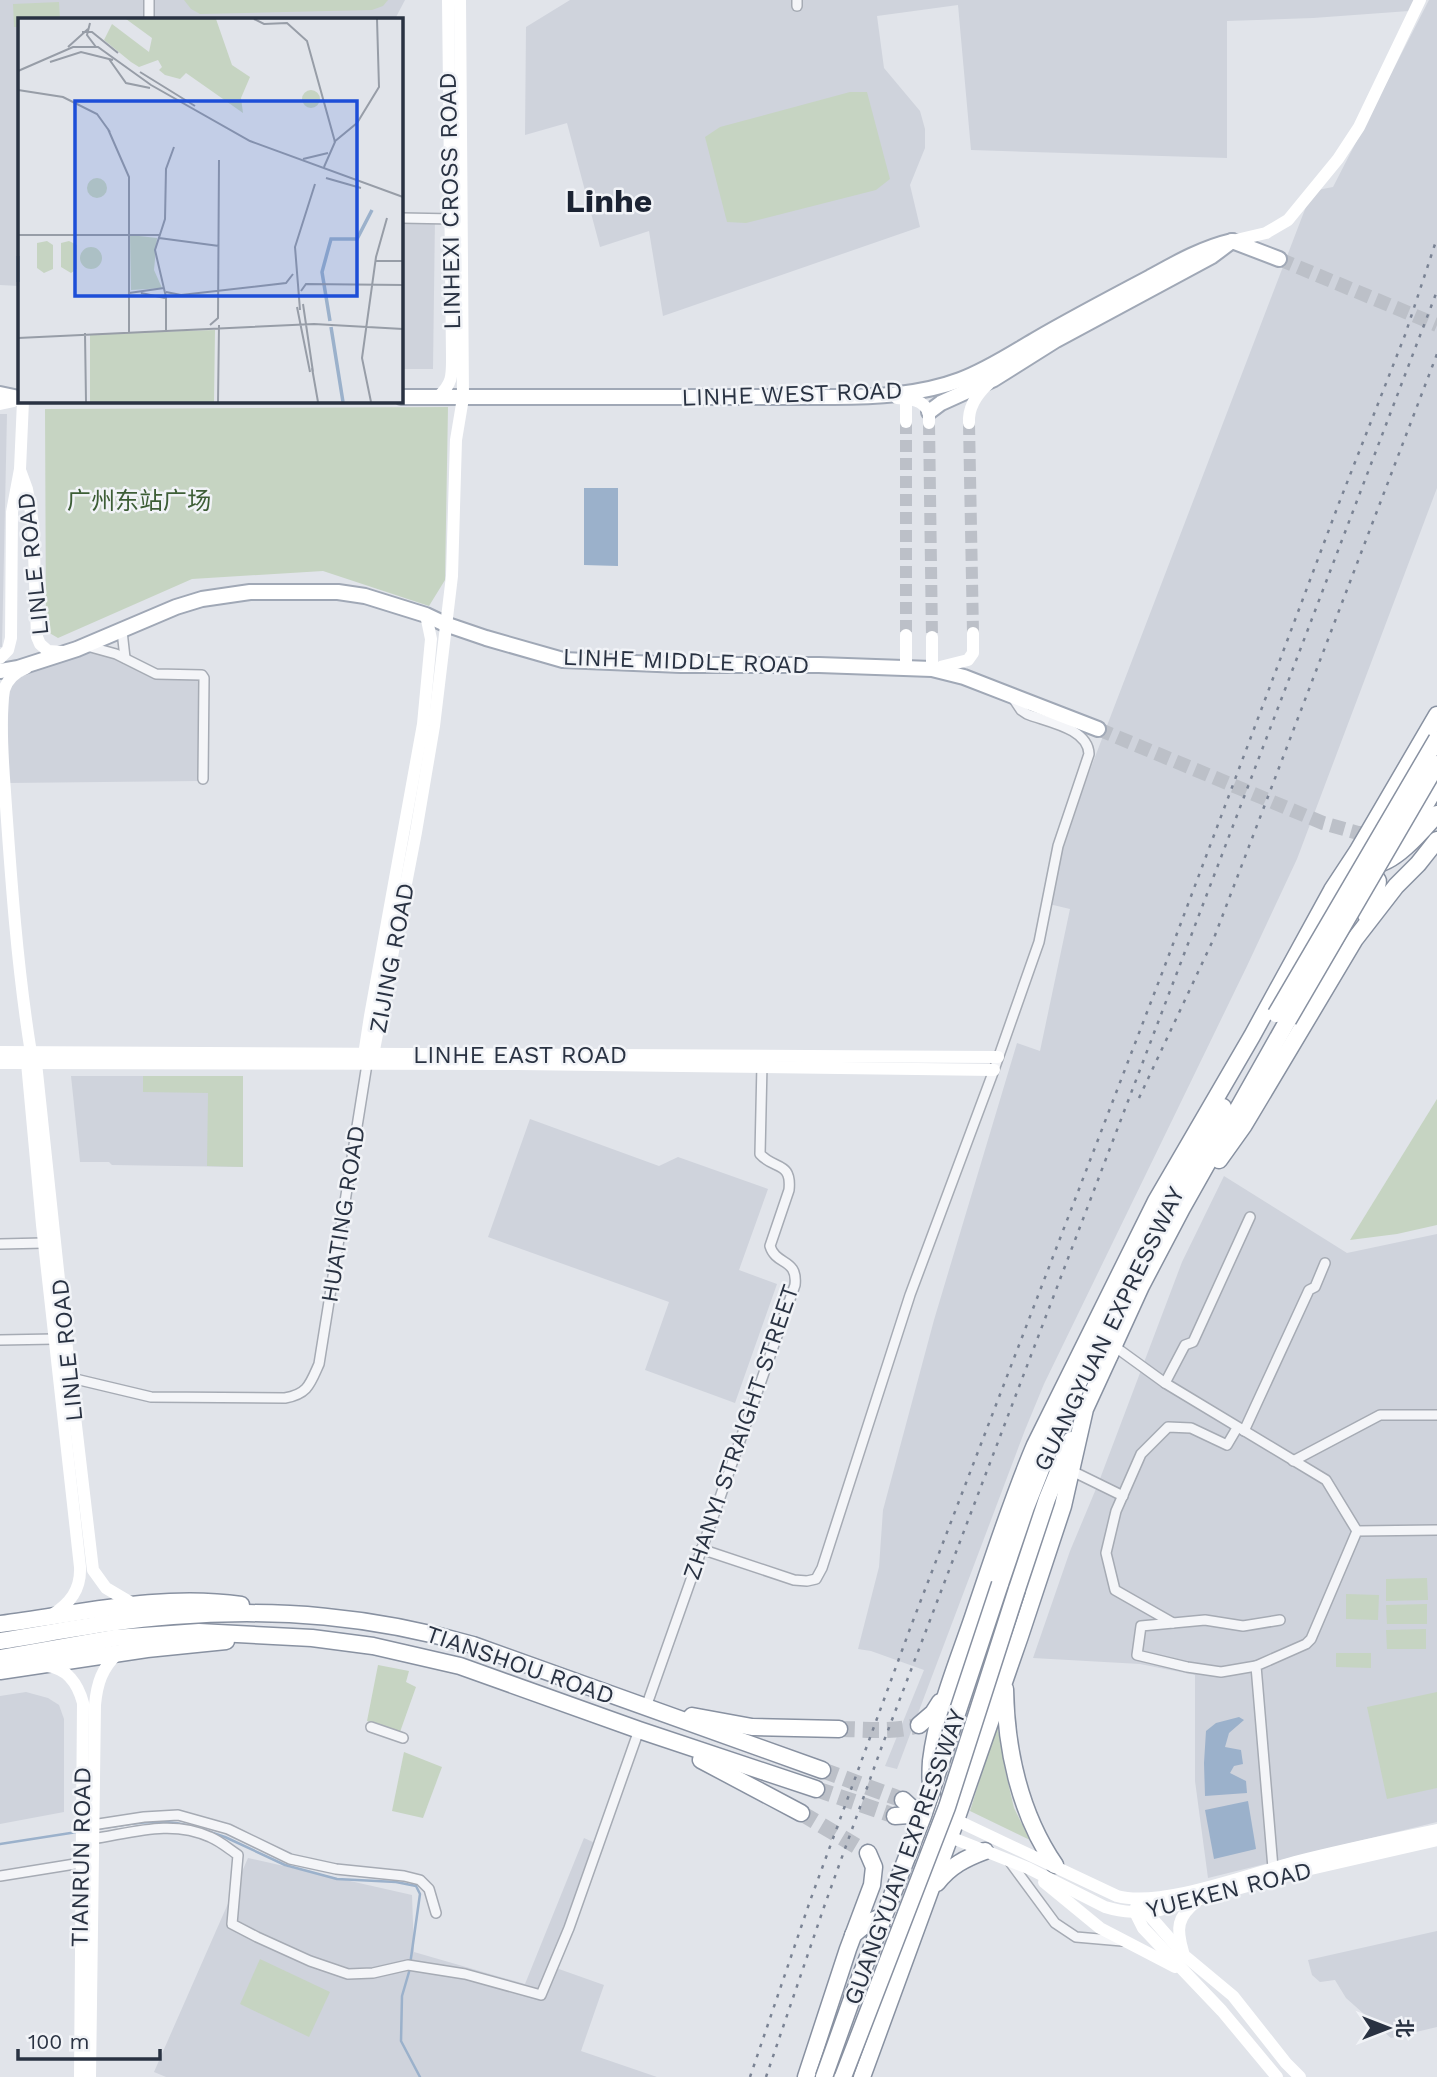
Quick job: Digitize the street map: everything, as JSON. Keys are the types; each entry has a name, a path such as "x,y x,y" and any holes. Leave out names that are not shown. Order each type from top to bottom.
{"highway":[{"path":"926,1900 929,1864 926,1818 931,1763 940,1712 1024,1470 1143,1227 1332,890 1437,715"},
{"name":"GUANGYUAN EXPRESSWAY","path":"843,2077 947,1807 1062,1459 1141,1286 1198,1182 1282,1017 1437,739"},
{"name":"GUANGYUAN EXPRESSWAY","path":"824,2077 928,1804 1000,1584 1047,1452 1091,1357 1166,1208 1437,764"},
{"path":"1396,855 1437,785"},
{"path":"1357,852 1376,866 1386,862 1437,814"},
{"path":"1355,939 1396,886 1437,840"},
{"path":"1198,1182 1224,1154 1244,1125 1355,939 1376,892 1378,881 1376,876 1369,873 1360,874 1332,890"},
{"path":"1091,1357 1143,1227"},
{"path":"863,2077 972,1776 1063,1506 1085,1409"},
{"path":"0,1624 158,1604 225,1603 281,1612"},
{"name":"TIANSHOU ROAD","path":"0,1641 161,1617 281,1612 357,1619 416,1630 473,1645 822,1770"},
{"name":"TIANSHOU ROAD","path":"0,1658 115,1638 199,1632 312,1638 400,1651 460,1666 816,1789"},
{"path":"0,1671 118,1653 274,1636"},
{"path":"519,1687 527,1664"},
{"path":"1005,1678 1011,1751 1026,1812 1036,1835 1055,1865"},
{"path":"947,1691 954,1709 961,1716 972,1720 981,1719 993,1712"},
{"path":"919,1725 933,1713 947,1691"},
{"path":"646,1707 752,1727 839,1729"},
{"path":"639,1730 720,1769 801,1813"},
{"path":"926,1818 954,1797 972,1776"},
{"path":"903,1800 950,1837"},
{"path":"895,1816 956,1820"},
{"path":"926,1900 950,1869 985,1850"},
{"path":"806,2077 872,1885 874,1867 868,1853"},
{"path":"853,1935 867,1922 877,1918 894,1918 905,1931 906,1955"},
{"path":"830,2003 846,1992 866,1991 878,2003 881,2023"}],"main road":[{"path":"1232,241 1279,259"},
{"name":"LINHE WEST ROAD","path":"929,417 941,403 994,379 1056,340 1212,256 1232,241"},
{"name":"LINHE WEST ROAD","path":"402,397 877,397 934,387 958,381 983,370 1210,246 1232,241"},
{"path":"0,394 18,398"},
{"name":"LINHE MIDDLE ROAD","path":"0,671 19,668 70,651 202,599 250,592 338,592 365,596 563,660 681,665 819,665 932,669 964,677 1098,729"}],"street":[{"path":"149,0 149,18"},
{"name":"LINHEXI CROSS ROAD","path":"448,0 463,398"},
{"name":"LINHEXI CROSS ROAD","path":"438,397 448,388 452,370 460,0"},
{"name":"LINHE WEST ROAD","path":"1232,241 1266,233 1288,220 1338,159 1359,127 1420,0"},
{"path":"402,218 457,219"},
{"path":"934,387 960,394 965,399 969,418 980,391 994,379"},
{"path":"877,397 906,398 920,402 929,417"},
{"name":"ZIJING ROAD","path":"368,1058 434,726 452,576 456,440 463,398"},
{"path":"906,398 906,422"},
{"path":"0,404 18,400"},
{"name":"LINLE ROAD","path":"0,658 8,650 11,638 12,520 20,469 21,402"},
{"name":"LINLE ROAD","path":"20,469 27,489 33,524 37,637 48,651 70,651"},
{"name":"ZIJING ROAD","path":"368,1058 423,724 431,639 426,615"},
{"path":"122,631 125,658"},
{"path":"932,637 932,669 968,660 973,653 972,632"},
{"path":"906,635 906,668"},
{"path":"85,645 125,658 156,674 202,675 203,779"},
{"name":"LINLE ROAD","path":"45,1619 69,1602 78,1589 80,1576 64,1377 32,1060 16,945 1,748 4,688 10,678 20,671 70,651"},
{"path":"701,1549 794,1580 816,1579 822,1568 910,1296 1039,942 1058,846 1089,754 1086,741 1074,732 1027,714 1012,696"},
{"name":"LINHE EAST ROAD","path":"0,1052 32,1060"},
{"name":"LINHE EAST ROAD","path":"0,1063 32,1060 368,1058 996,1063"},
{"name":"HUATING ROAD","path":"64,1377 151,1396 285,1398 298,1396 308,1387 318,1364 368,1058"},
{"name":"LINLE ROAD","path":"32,1060 44,1243 55,1339 64,1377 93,1570 106,1588 133,1605 158,1604"},
{"name":"ZHANYI STRAIGHT STREET","path":"646,1707 790,1299 796,1274 792,1267 772,1254 770,1246 790,1182 788,1173 781,1166 762,1158 760,1154 762,1061"},
{"path":"1165,1383 1185,1345 1193,1342 1250,1217"},
{"path":"0,1244 44,1243"},
{"path":"1173,1623 1115,1590 1106,1553 1116,1511 1142,1454 1168,1427 1191,1427 1227,1445 1241,1429 1325,1263"},
{"path":"0,1340 55,1339"},
{"path":"1114,1346 1165,1383 1326,1480 1357,1531"},
{"path":"1293,1461 1380,1415 1437,1415"},
{"path":"1072,1471 1123,1496"},
{"path":"1357,1531 1437,1530"},
{"path":"1280,1620 1243,1626 1205,1620 1142,1626 1137,1654 1187,1667 1221,1672 1256,1666 1306,1644 1311,1639 1357,1531"},
{"name":"TIANRUN ROAD","path":"80,2077 81,1863 88,1832 97,1685 102,1672 118,1653"},
{"name":"TIANRUN ROAD","path":"37,1665 52,1666 64,1671 74,1681 83,1703 88,1832 90,2077"},
{"path":"1256,1666 1273,1868"},
{"path":"371,1727 403,1738"},
{"path":"88,1832 175,1827 210,1837 238,1855 232,1924 310,1961 348,1974 373,1973 408,1965 465,1974 541,1995 569,1928 639,1730"},
{"path":"88,1832 144,1816 178,1815 228,1829 290,1858 336,1869 420,1880 429,1889 436,1913"},
{"name":"YUEKEN ROAD","path":"956,1820 1117,1896 1136,1900 1155,1899 1437,1830"},
{"name":"YUEKEN ROAD","path":"950,1837 1028,1868 1105,1906 1119,1911 1141,1913 1302,1871 1437,1840"},
{"path":"1009,1861 1055,1923 1076,1937 1123,1942"},
{"path":"0,1876 81,1863"},
{"path":"1028,1868 1078,1912 1123,1942 1185,1973"},
{"path":"1185,1955 1178,1936 1179,1922 1184,1913 1199,1899"},
{"path":"1136,1900 1143,1928 1222,2011 1277,2077"},
{"path":"1141,1913 1233,1996 1300,2077"}],"shaded area":[{"path":"0,0 405,0 396,18 18,18 18,286 0,285"},
{"path":"570,0 1414,0 1409,11 1227,21 1227,158 971,150 958,5 877,16 884,68 920,111 925,129 925,148 910,185 920,227 663,316 649,231 600,247 567,123 525,135 526,27"},
{"path":"1429,0 1437,0 1437,488 1297,859 1044,1384 897,1769 885,1766 924,1670 858,1649 879,1567 883,1510 934,1320 1017,1043 1040,1051 1070,909 1049,904 1067,830 1312,191 1333,187"},
{"path":"402,218 435,218 433,369 402,369"},
{"path":"0,414 7,414 2,647 0,647"},
{"path":"87,650 130,663 158,678 201,678 199,781 8,783 9,691 16,679"},
{"path":"71,1076 243,1076 243,1167 80,1162"},
{"path":"530,1119 659,1166 678,1157 768,1189 739,1270 777,1284 735,1403 645,1370 669,1302 488,1237"},
{"path":"1224,1176 1347,1253 1437,1234 1437,1822 1208,1878 1195,1781 1195,1675 1140,1664 1033,1658 1070,1551 1182,1262"},
{"path":"26,1692 48,1698 59,1705 64,1719 64,1812 0,1824 0,1696"},
{"path":"584,1838 604,1847 556,1968 604,1985 581,2051 657,2077 166,2077 154,2072 248,1858 412,1895 414,1952 525,1984"},
{"path":"1437,1931 1437,2027 1391,2038 1346,1998 1335,1980 1320,1982 1312,1975 1308,1960"}],"green space":[{"path":"184,0 388,0 383,6 372,10 200,14 191,9"},
{"path":"59,2 60,18 18,18 18,27 14,27 13,4"},
{"path":"850,92 867,92 890,179 876,190 746,223 727,222 705,137 720,127"},
{"name":"广州东站广场","path":"448,407 445,580 429,606 323,571 192,579 58,638 46,631 45,409"},
{"path":"143,1076 243,1076 243,1167 207,1166 208,1093 143,1092"},
{"path":"1437,1099 1437,1225 1350,1240"},
{"path":"1427,1578 1428,1600 1386,1601 1386,1579"},
{"path":"1346,1594 1379,1595 1378,1620 1346,1619"},
{"path":"1427,1604 1427,1624 1387,1624 1386,1605"},
{"path":"1426,1629 1426,1649 1387,1649 1386,1630"},
{"path":"1336,1653 1371,1653 1371,1668 1336,1667"},
{"path":"378,1665 409,1671 406,1682 416,1687 400,1732 367,1721"},
{"path":"1437,1692 1437,1788 1387,1799 1367,1707"},
{"path":"997,1724 1014,1808 1030,1840 970,1811"},
{"path":"404,1752 442,1767 423,1818 392,1811"},
{"path":"260,1959 330,1992 309,2037 240,2004"}],"water":[{"path":"584,488 618,488 618,566 584,565"},
{"path":"1239,1717 1244,1720 1229,1733 1225,1747 1241,1750 1243,1764 1234,1766 1230,1773 1246,1781 1247,1793 1205,1796 1206,1731 1216,1723"},
{"path":"1248,1801 1256,1849 1214,1859 1205,1810"}],"waterway":[{"path":"97,1829 158,1822 194,1827"},
{"path":"201,1829 225,1837 285,1865 337,1879 396,1882 416,1886 420,1894 409,1972 402,1996 401,2041 420,2077"},
{"path":"0,1844 77,1832"}],"tunnel":[{"path":"1279,259 1437,325"},
{"path":"906,422 906,635"},
{"path":"929,423 932,637"},
{"path":"969,423 973,633"},
{"path":"1098,729 1323,823 1358,833 1378,833"},
{"path":"839,1729 890,1730 919,1725"},
{"path":"822,1770 903,1800"},
{"path":"816,1789 895,1816"},
{"path":"801,1813 868,1853"}],"railway":[{"path":"750,2077 810,1901 911,1626 1405,335 1437,238"},
{"path":"766,2077 882,1746 1437,291"},
{"path":"1139,1098 1214,938 1437,354"}],"district":[{"name":"Linhe","path":"609,201"}]}
